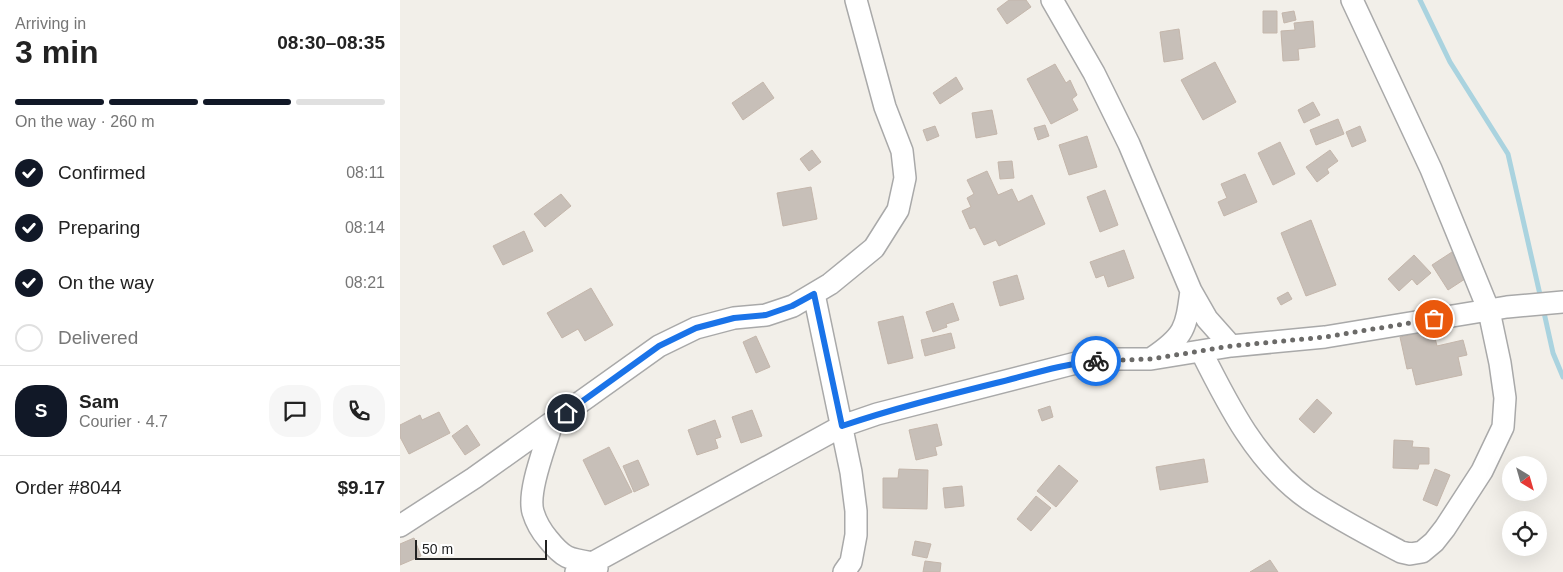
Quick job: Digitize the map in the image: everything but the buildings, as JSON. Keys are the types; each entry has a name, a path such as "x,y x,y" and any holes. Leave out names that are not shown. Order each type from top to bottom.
{"street":[{"path":"400,526 474,478 659,346 696,328 734,318 766,315 792,306 830,284 874,248 898,210 905,178 902,151 885,108 856,0"},
{"path":"1052,0 1094,73 1129,144 1191,291 1207,319 1231,346"},
{"path":"1201,351 1226,402 1253,442 1280,474 1307,498 1348,524 1401,552 1410,554 1422,552 1434,542 1482,471 1504,427 1505,398 1500,362 1498,309 1352,0"},
{"path":"1151,359 1167,348 1181,334 1188,314 1191,291"},
{"path":"814,294 851,472 856,511 856,535 851,562 844,572"},
{"path":"552,423 533,488 533,511 543,534 560,554 576,560 590,569 842,426 877,414 1076,363 1114,359 1151,359 1231,346 1325,337 1498,309 1563,302"}],"waterway":[{"path":"1420,0 1450,62 1508,154 1541,299"},
{"path":"1543,308 1553,353 1563,377"}],"way so far":[{"path":"1096,361 1151,359 1231,346 1325,337 1434,319"}],"route":[{"path":"566,413 659,346 696,328 734,318 766,315 792,306 814,294 842,426 877,414 975,388 1076,363 1096,361"}]}
